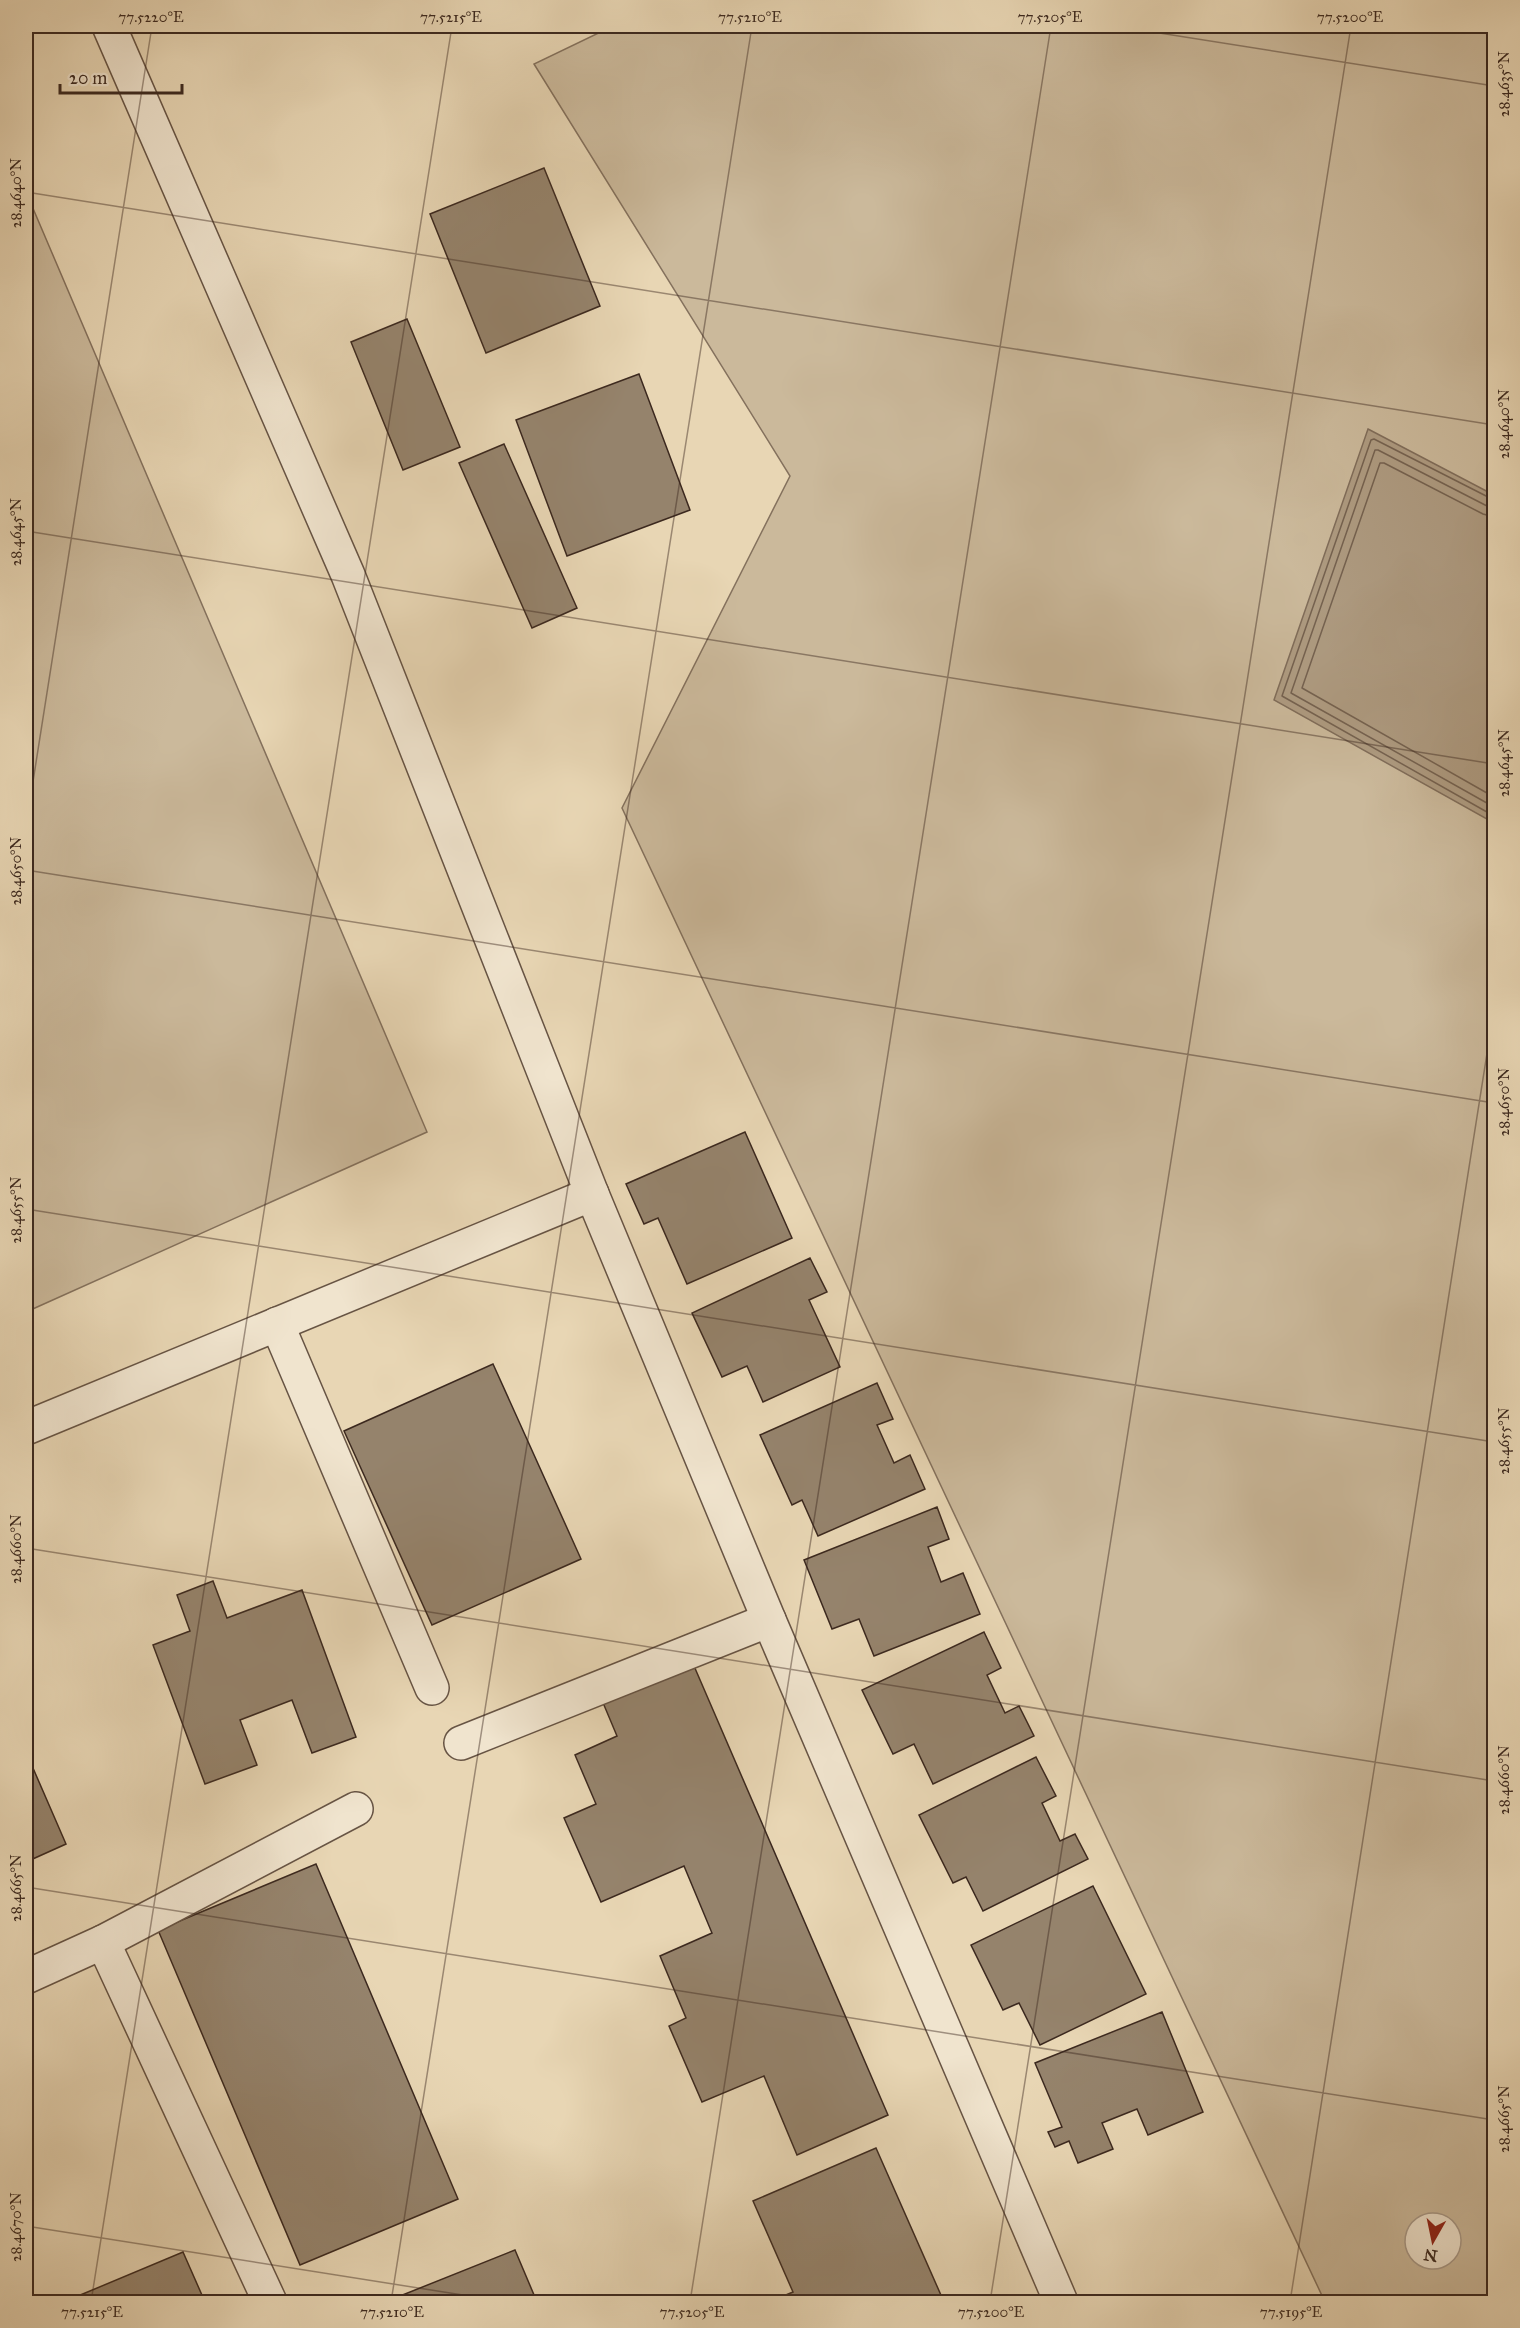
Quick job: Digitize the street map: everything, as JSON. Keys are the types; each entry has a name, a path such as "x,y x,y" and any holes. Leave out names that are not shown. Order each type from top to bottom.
{"street":[{"path":"109,26 348,575 592,1194 769,1620 1061,2302"},
{"path":"26,1428 592,1194"},
{"path":"277,1324 432,1688"},
{"path":"461,1743 769,1620"},
{"path":"26,1977 103,1942 356,1809"},
{"path":"103,1942 270,2302"}],"shaded area":[{"path":"613,26 1494,26 1494,2302 1325,2302 622,808 790,476 534,64"},
{"path":"26,192 427,1132 26,1312"}],"water":[{"path":"1368,429 1494,495 1494,823 1274,700"}],"building":[{"path":"544,168 600,306 486,353 430,214"},
{"path":"407,319 460,447 403,470 351,342"},
{"path":"639,374 690,510 567,556 516,420"},
{"path":"504,444 577,608 532,628 459,463"},
{"path":"745,1132 792,1238 687,1284 658,1218 644,1224 626,1184"},
{"path":"810,1258 827,1292 809,1300 840,1367 763,1402 747,1366 722,1377 692,1313"},
{"path":"493,1364 581,1559 432,1625 344,1431"},
{"path":"877,1383 893,1419 877,1425 894,1463 910,1455 925,1489 818,1536 802,1500 792,1505 760,1435"},
{"path":"937,1507 949,1539 928,1547 941,1582 963,1573 980,1614 874,1656 859,1619 832,1629 804,1560"},
{"path":"213,1581 227,1618 302,1590 356,1737 312,1753 292,1700 240,1720 257,1765 205,1784 153,1645 190,1631 177,1595"},
{"path":"984,1632 1001,1668 987,1675 1005,1713 1019,1706 1034,1736 933,1784 914,1744 893,1754 862,1690"},
{"path":"691,1659 888,2115 797,2155 764,2076 702,2102 669,2026 686,2018 660,1956 712,1933 684,1866 601,1902 564,1818 596,1804 575,1755 617,1736 601,1698"},
{"path":"26,1752 66,1844 26,1862"},
{"path":"1036,1757 1056,1796 1042,1803 1060,1841 1075,1834 1088,1859 983,1911 966,1877 953,1883 919,1815"},
{"path":"316,1864 458,2199 300,2265 158,1930"},
{"path":"1093,1886 1146,1994 1040,2045 1019,2003 1003,2010 971,1945"},
{"path":"1162,2012 1203,2112 1148,2135 1137,2109 1102,2123 1113,2149 1078,2163 1069,2141 1055,2147 1048,2132 1062,2127 1035,2063"},
{"path":"876,2148 944,2302 769,2302 793,2292 753,2201"},
{"path":"515,2250 537,2302 385,2302"},
{"path":"183,2252 205,2302 81,2302 78,2296"}]}
